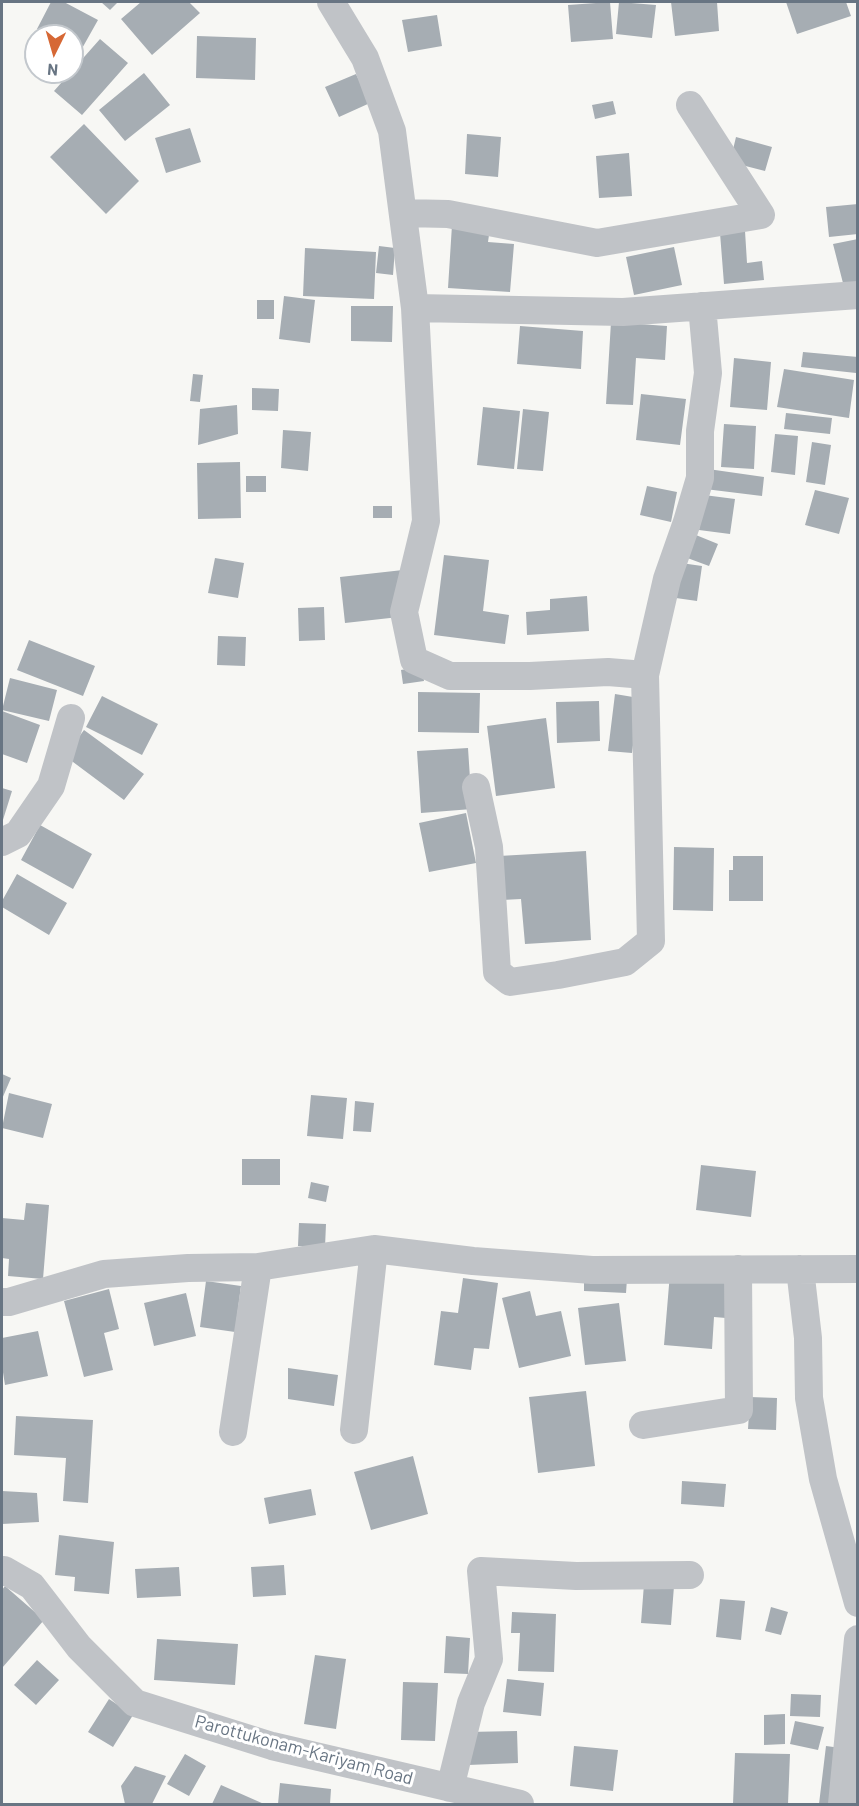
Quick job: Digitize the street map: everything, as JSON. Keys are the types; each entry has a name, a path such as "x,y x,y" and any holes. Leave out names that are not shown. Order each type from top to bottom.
{"street":[{"path":"331,2 365,58 392,131 415,308 426,521 404,612 414,660 450,676 530,676 608,672 645,675"},
{"path":"403,213 448,214 597,243 761,215 690,105"},
{"path":"415,308 623,312 858,295"},
{"path":"476,787 489,847 497,972 510,982 625,962 651,941 645,675 667,579 700,478 700,431 708,373 702,306"},
{"path":"2,842 18,834 51,786 71,718"},
{"path":"354,1430 374,1249"},
{"path":"2,1302 9,1302 104,1274 188,1268 258,1267 374,1249 473,1262 592,1270 858,1269"},
{"path":"233,1432 258,1267"},
{"path":"643,1425 739,1410 738,1269"},
{"path":"800,1269 808,1338 809,1398 819,1456 823,1479 858,1603"},
{"name":"Parottukonam-Kariyam Road","path":"2,1572 4,1570 32,1586 80,1647 135,1703 272,1746 520,1804"},
{"path":"450,1788 471,1703 489,1659 481,1571 576,1576 690,1575"},
{"path":"842,1804 858,1639"}],"building":[{"path":"51,2 64,2 98,20 84,45 84,24 40,24"},
{"path":"101,2 118,2 110,10"},
{"path":"141,2 189,2 200,13 152,55 121,19"},
{"path":"610,2 613,39 571,42 568,5"},
{"path":"619,2 656,5 652,38 616,34"},
{"path":"671,2 717,2 719,31 675,36"},
{"path":"786,2 846,2 851,16 797,34"},
{"path":"437,15 442,46 408,52 402,20"},
{"path":"197,36 256,38 255,80 196,78"},
{"path":"100,39 128,63 82,115 54,91 60,84 84,84 84,57"},
{"path":"144,73 170,105 125,141 99,110"},
{"path":"356,74 370,103 339,117 325,87"},
{"path":"613,101 616,114 595,119 592,105"},
{"path":"84,124 139,181 106,214 50,157"},
{"path":"190,128 201,162 166,173 155,138"},
{"path":"467,134 501,137 498,177 465,174"},
{"path":"736,137 772,147 765,171 730,162"},
{"path":"629,153 632,196 599,198 596,156"},
{"path":"858,204 858,234 829,237 826,207"},
{"path":"452,225 490,228 488,242 514,244 510,292 448,288"},
{"path":"745,231 747,263 762,261 764,280 724,284 720,233"},
{"path":"858,239 858,284 844,287 833,244"},
{"path":"379,246 395,248 393,275 376,273"},
{"path":"674,247 682,285 634,295 626,257"},
{"path":"305,248 376,252 374,299 303,296"},
{"path":"284,296 315,300 310,343 279,339"},
{"path":"257,300 274,300 274,319 257,319"},
{"path":"351,306 393,306 392,342 351,341"},
{"path":"611,322 667,326 665,360 636,358 633,405 606,404"},
{"path":"520,326 583,331 581,369 517,364"},
{"path":"803,352 858,357 856,373 801,367"},
{"path":"734,358 771,362 767,410 730,407"},
{"path":"784,369 854,380 849,418 777,407"},
{"path":"193,374 203,375 200,402 190,401"},
{"path":"252,388 279,389 278,411 252,410"},
{"path":"641,394 686,399 680,445 636,440"},
{"path":"237,405 238,434 198,445 200,409"},
{"path":"483,407 520,411 514,469 477,465"},
{"path":"523,409 549,412 543,471 517,469"},
{"path":"786,413 832,418 830,434 784,429"},
{"path":"724,424 756,426 754,469 721,467"},
{"path":"283,430 311,432 308,471 281,468"},
{"path":"775,434 798,436 795,475 771,472"},
{"path":"812,442 831,445 825,485 806,482"},
{"path":"240,462 241,518 198,519 197,463"},
{"path":"708,469 764,477 762,496 705,489"},
{"path":"246,476 266,476 266,492 246,492"},
{"path":"647,486 677,492 671,522 640,515"},
{"path":"815,490 849,498 839,534 805,525"},
{"path":"704,495 735,499 730,534 699,530"},
{"path":"373,506 392,506 392,518 373,518"},
{"path":"691,533 718,544 709,566 682,556"},
{"path":"444,555 489,560 483,611 509,615 505,644 434,635"},
{"path":"215,558 244,563 238,598 208,593"},
{"path":"681,563 702,566 697,601 676,598"},
{"path":"403,570 408,616 345,623 340,577"},
{"path":"587,596 589,631 527,635 526,612 550,610 550,599"},
{"path":"324,607 325,640 299,641 298,608"},
{"path":"218,636 246,637 245,666 217,665"},
{"path":"29,640 95,666 83,696 17,670"},
{"path":"422,666 424,681 403,684 401,670"},
{"path":"10,678 57,690 49,721 2,710"},
{"path":"418,692 480,693 479,733 418,732"},
{"path":"615,694 639,698 632,753 608,751"},
{"path":"102,696 158,724 142,755 86,727"},
{"path":"599,701 600,741 557,743 556,702"},
{"path":"2,711 40,725 27,763 2,754"},
{"path":"546,718 555,788 496,796 487,726"},
{"path":"84,730 144,774 124,800 65,756"},
{"path":"468,748 472,809 421,813 417,751"},
{"path":"2,788 12,791 2,823"},
{"path":"466,813 476,863 429,872 419,823"},
{"path":"40,825 92,854 73,889 21,860"},
{"path":"674,847 714,848 713,911 673,910"},
{"path":"586,851 591,940 525,944 521,899 502,900 499,856"},
{"path":"733,856 763,856 763,901 729,901 729,870 733,870"},
{"path":"17,874 67,903 49,935 2,907 2,901"},
{"path":"2,1074 11,1078 2,1099"},
{"path":"9,1093 52,1104 43,1138 2,1128"},
{"path":"311,1095 347,1098 343,1139 307,1136"},
{"path":"355,1101 374,1103 371,1132 353,1131"},
{"path":"242,1159 280,1159 280,1185 242,1185"},
{"path":"701,1165 756,1171 751,1217 696,1210"},
{"path":"311,1182 329,1186 326,1202 308,1198"},
{"path":"26,1203 49,1205 43,1279 8,1276 9,1259 2,1258 2,1218 24,1220"},
{"path":"299,1223 326,1224 325,1247 298,1246"},
{"path":"670,1273 729,1278 726,1318 714,1317 712,1349 664,1345"},
{"path":"584,1277 627,1279 626,1293 584,1291"},
{"path":"463,1278 498,1283 489,1349 474,1348 471,1370 434,1365 441,1311 458,1313"},
{"path":"206,1281 241,1286 235,1332 200,1327"},
{"path":"109,1289 119,1329 104,1333 113,1370 84,1377 64,1301"},
{"path":"530,1291 536,1316 561,1311 571,1356 519,1368 502,1298"},
{"path":"186,1293 196,1336 154,1346 144,1303"},
{"path":"619,1303 626,1361 585,1365 578,1308"},
{"path":"38,1331 48,1376 5,1385 2,1338"},
{"path":"288,1368 338,1375 334,1406 288,1399"},
{"path":"586,1391 595,1466 538,1473 529,1397"},
{"path":"750,1397 777,1398 776,1430 748,1429"},
{"path":"16,1416 93,1420 88,1503 63,1501 66,1458 14,1455"},
{"path":"413,1456 428,1514 371,1530 354,1472"},
{"path":"682,1481 726,1484 724,1507 681,1504"},
{"path":"311,1489 316,1515 269,1524 264,1498"},
{"path":"2,1491 37,1493 39,1522 2,1524"},
{"path":"59,1535 114,1542 109,1594 74,1591 75,1577 55,1575"},
{"path":"284,1565 286,1595 253,1597 251,1567"},
{"path":"179,1567 181,1596 137,1598 135,1569"},
{"path":"644,1584 674,1586 671,1625 641,1623"},
{"path":"5,1586 44,1620 2,1668 2,1590"},
{"path":"720,1599 745,1601 741,1640 716,1637"},
{"path":"771,1607 788,1612 781,1635 765,1631"},
{"path":"512,1612 556,1614 554,1672 518,1671 520,1633 511,1633"},
{"path":"446,1636 470,1638 468,1674 444,1673"},
{"path":"157,1639 238,1644 235,1685 154,1680"},
{"path":"315,1655 346,1659 336,1729 304,1724"},
{"path":"37,1660 59,1680 36,1705 14,1685"},
{"path":"507,1679 544,1683 541,1716 503,1712"},
{"path":"403,1682 438,1683 435,1741 401,1740"},
{"path":"791,1694 821,1695 820,1717 790,1716"},
{"path":"109,1699 133,1715 113,1747 88,1732"},
{"path":"785,1714 785,1744 764,1745 764,1715"},
{"path":"795,1721 824,1727 818,1750 790,1744"},
{"path":"517,1731 518,1763 468,1765 467,1732"},
{"path":"574,1746 618,1750 613,1791 570,1786"},
{"path":"826,1746 841,1748 835,1804 819,1804"},
{"path":"735,1753 790,1754 788,1804 733,1804"},
{"path":"185,1754 206,1766 189,1796 167,1784"},
{"path":"135,1766 166,1776 152,1804 125,1804 121,1786"},
{"path":"280,1783 331,1789 330,1804 278,1804"},
{"path":"221,1785 264,1804 212,1804"}]}
